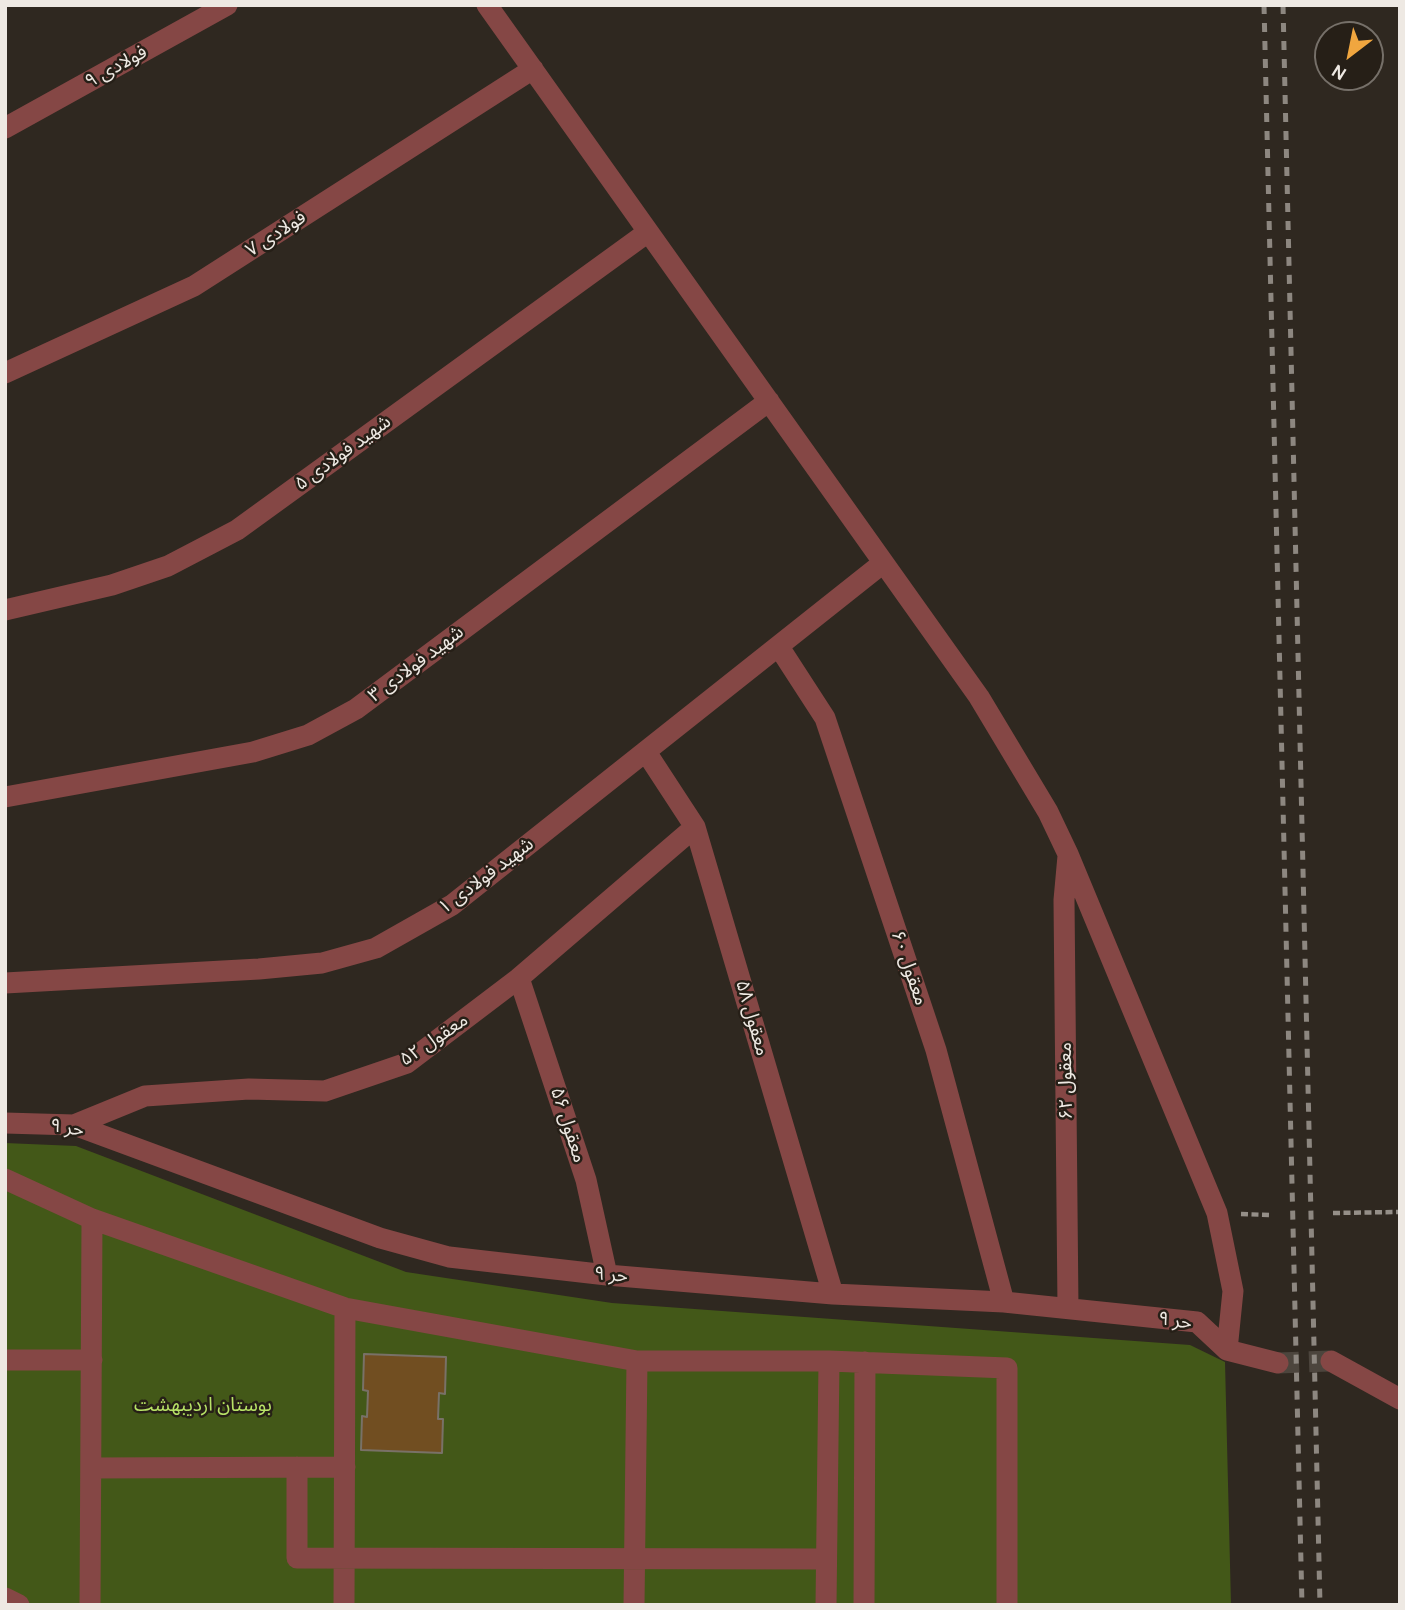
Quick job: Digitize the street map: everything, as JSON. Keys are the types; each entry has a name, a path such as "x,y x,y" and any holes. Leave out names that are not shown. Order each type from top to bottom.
{"street":[{"name":"فولادی ۹","path":"5,128 227,5"},
{"path":"488,5 979,697 1048,812 1068,854 1217,1213 1233,1291 1227,1350 1278,1363"},
{"name":"فولادی ۷","path":"5,373 194,286 533,69"},
{"name":"شهید فولادی ۵","path":"5,610 112,584 169,566 237,530 648,232"},
{"name":"شهید فولادی ۳","path":"5,797 253,752 308,735 356,709 769,401"},
{"name":"شهید فولادی ۱","path":"5,983 323,963 376,948 452,905 883,564"},
{"name":"معقول ۶۰","path":"779,647 825,718 936,1050 1004,1302"},
{"name":"معقول ۵۸","path":"646,752 695,827 833,1294"},
{"name":"معقول ۵۲","path":"74,1125 145,1096 249,1089 326,1091 407,1063 519,978 695,827"},
{"name":"معقول ۶۲","path":"1068,854 1064,900 1068,1308"},
{"name":"معقول ۵۶","path":"519,978 586,1180 607,1275"},
{"name":"حر ۹","path":"5,1123 74,1125 380,1238 449,1257 607,1275 833,1294 1004,1302 1197,1322 1227,1350"},
{"path":"5,1179 92,1219 345,1308 636,1361 829,1361 1007,1368 1007,1605"},
{"path":"90,1605 92,1219"},
{"path":"344,1605 345,1308"},
{"path":"5,1360 92,1360"},
{"path":"634,1605 636,1361"},
{"path":"826,1605 829,1361"},
{"path":"1331,1361 1400,1399"},
{"path":"864,1605 865,1362"},
{"path":"297,1467 297,1558 826,1559"},
{"path":"91,1468 345,1467"},
{"path":"5,1598 19,1605"}],"path":[{"path":"1332,1213 1400,1212"}],"green space":[{"name":"بوستان اردیبهشت","path":"5,1143 76,1146 406,1272 612,1303 1190,1345 1225,1362 1231,1605 5,1605"}],"building":[{"path":"364,1354 446,1357 445,1394 439,1393 438,1419 443,1419 442,1453 361,1450 362,1416 367,1417 368,1391 363,1390"}],"tunnel":[{"path":"1278,1363 1331,1361"}],"railway":[{"path":"1264,5 1302,1605"},
{"path":"1283,5 1320,1605"}]}
